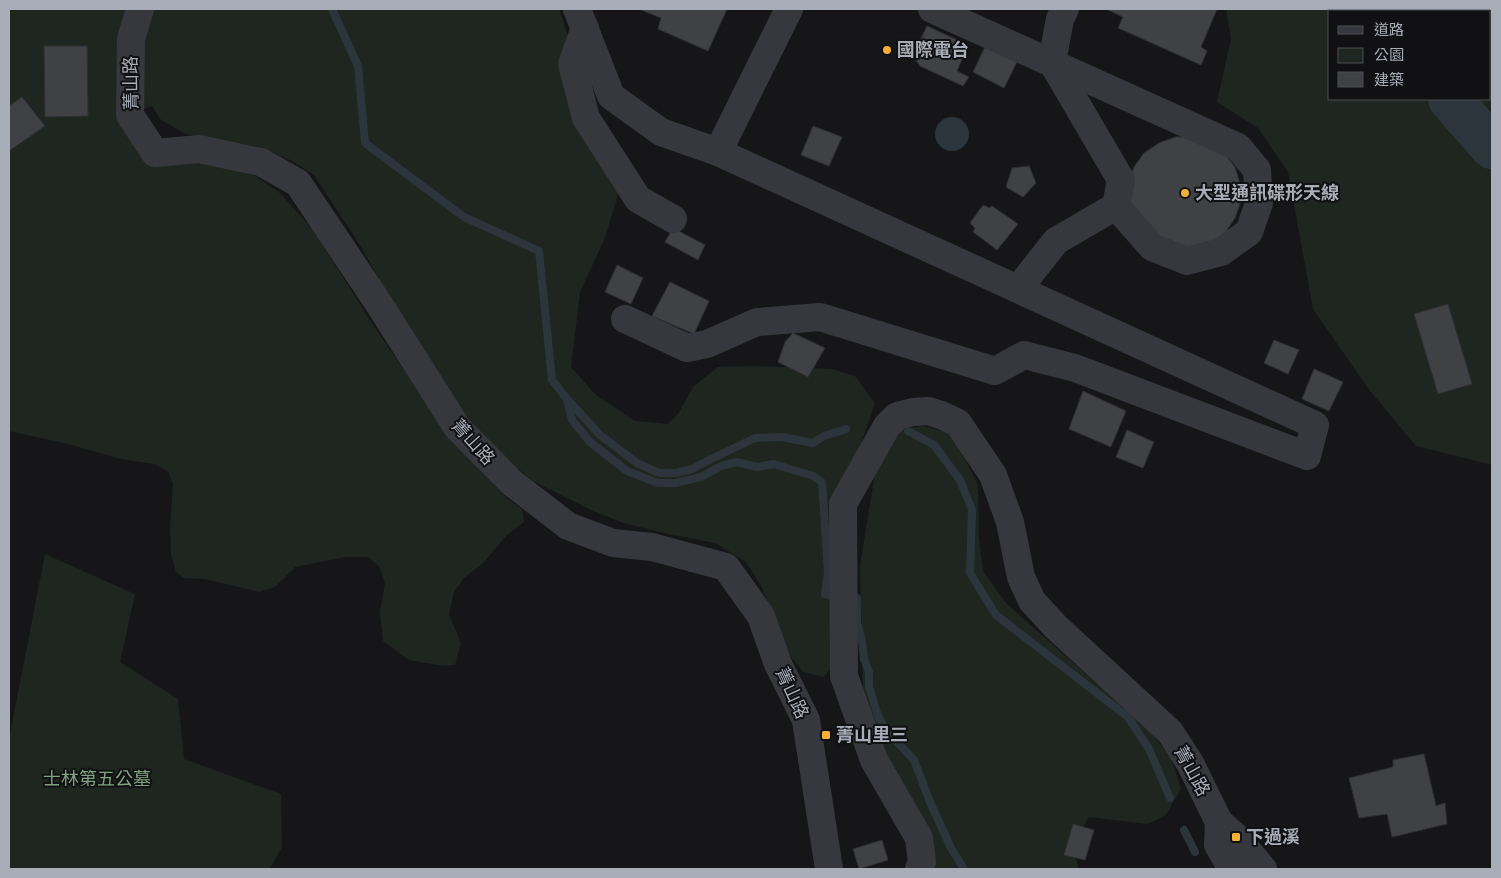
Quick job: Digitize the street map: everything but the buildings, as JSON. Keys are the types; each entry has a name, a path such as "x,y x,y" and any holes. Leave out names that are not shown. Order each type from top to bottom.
{"street":[{"name":"菁山路","path":"140,9 131,39 130,115 155,153 199,149 261,162 298,183 379,304 457,427 511,482 568,526 613,543 652,547 726,567 761,616 778,664 806,720 829,869"},
{"path":"718,152 788,9"},
{"path":"932,9 1238,147 1257,170 1259,203 1249,232 1221,252 1186,261 1152,247 1116,206"},
{"path":"1018,289 1056,241 1116,206 1121,180 1052,62 1060,19 1065,9"},
{"path":"581,19 611,96 661,132 718,152 1315,425 1307,456 1075,368 1024,355 995,372 820,317 757,322 707,344 688,348 625,319"},
{"path":"581,19 572,64 586,118 638,199 673,219"},
{"name":"菁山路","path":"919,869 922,862 919,838 874,760 844,676 843,504 887,426 897,416 928,411 958,423 993,474 1010,522 1021,577 1032,601 1056,627 1170,732 1190,763 1232,869"},
{"path":"1218,833 1236,837 1263,869"}],"green space":[{"path":"9,9 559,9 619,191 605,238 580,292 571,367 596,395 635,421 668,424 678,414 693,387 718,367 751,366 832,369 855,376 875,403 855,461 831,669 823,677 803,672 791,657 760,584 746,562 715,543 623,523 589,509 533,481 507,460 457,405 405,326 360,245 314,175 292,161 261,147 186,134 161,120 152,106 143,109 137,145 204,163 245,169 280,193 314,231 369,319 456,445 506,498 522,509 524,522 507,535 483,563 464,578 454,592 449,614 461,643 455,665 443,666 409,660 383,641 380,612 385,583 379,566 368,557 346,557 295,567 275,587 259,592 205,579 184,578 176,572 171,555 170,529 173,484 168,471 154,464 121,459 64,443 9,431"},
{"path":"1226,9 1492,9 1492,465 1416,446 1370,391 1313,309 1288,172 1258,128 1217,102 1231,39"},
{"path":"923,426 948,433 962,453 978,485 979,539 983,571 1006,603 1152,733 1172,760 1181,789 1165,816 1147,824 1089,817 1077,842 1076,855 1079,869 930,869 877,739 863,697 860,566 876,467 901,429"},
{"name":"士林第五公墓","path":"45,554 135,594 120,662 178,699 184,759 281,794 282,847 270,869 9,869 9,739"}],"shaded area":[{"path":"952,117 959,118 964,122 968,127 968,141 964,146 959,150 952,151 945,150 940,146 936,141 935,134 936,127 940,122 945,118"}],"waterway":[{"path":"332,9 358,66 365,143 464,217 539,251 552,380 600,435 637,463 659,473 676,473 692,469 755,438 782,437 813,443 824,436 846,429"},
{"path":"1451,100 1492,147"},
{"path":"567,401 572,420 590,442 627,471 658,483 675,483 701,477 721,466 737,462 757,467 774,464 813,476 822,482 828,572 825,594 829,595"},
{"path":"908,431 934,445 960,480 972,510 970,573 996,615 1128,717 1149,749 1170,798"},
{"path":"857,598 857,623 864,659 869,672 869,687 878,716 885,729 914,760 930,802 951,848 964,869"},
{"path":"1184,830 1195,852"}],"place":[{"name":"國際電台","path":"887,50"},
{"name":"大型通訊碟形天線","path":"1185,193"},
{"name":"菁山里三","path":"826,735"},
{"name":"下過溪","path":"1236,837"}]}
